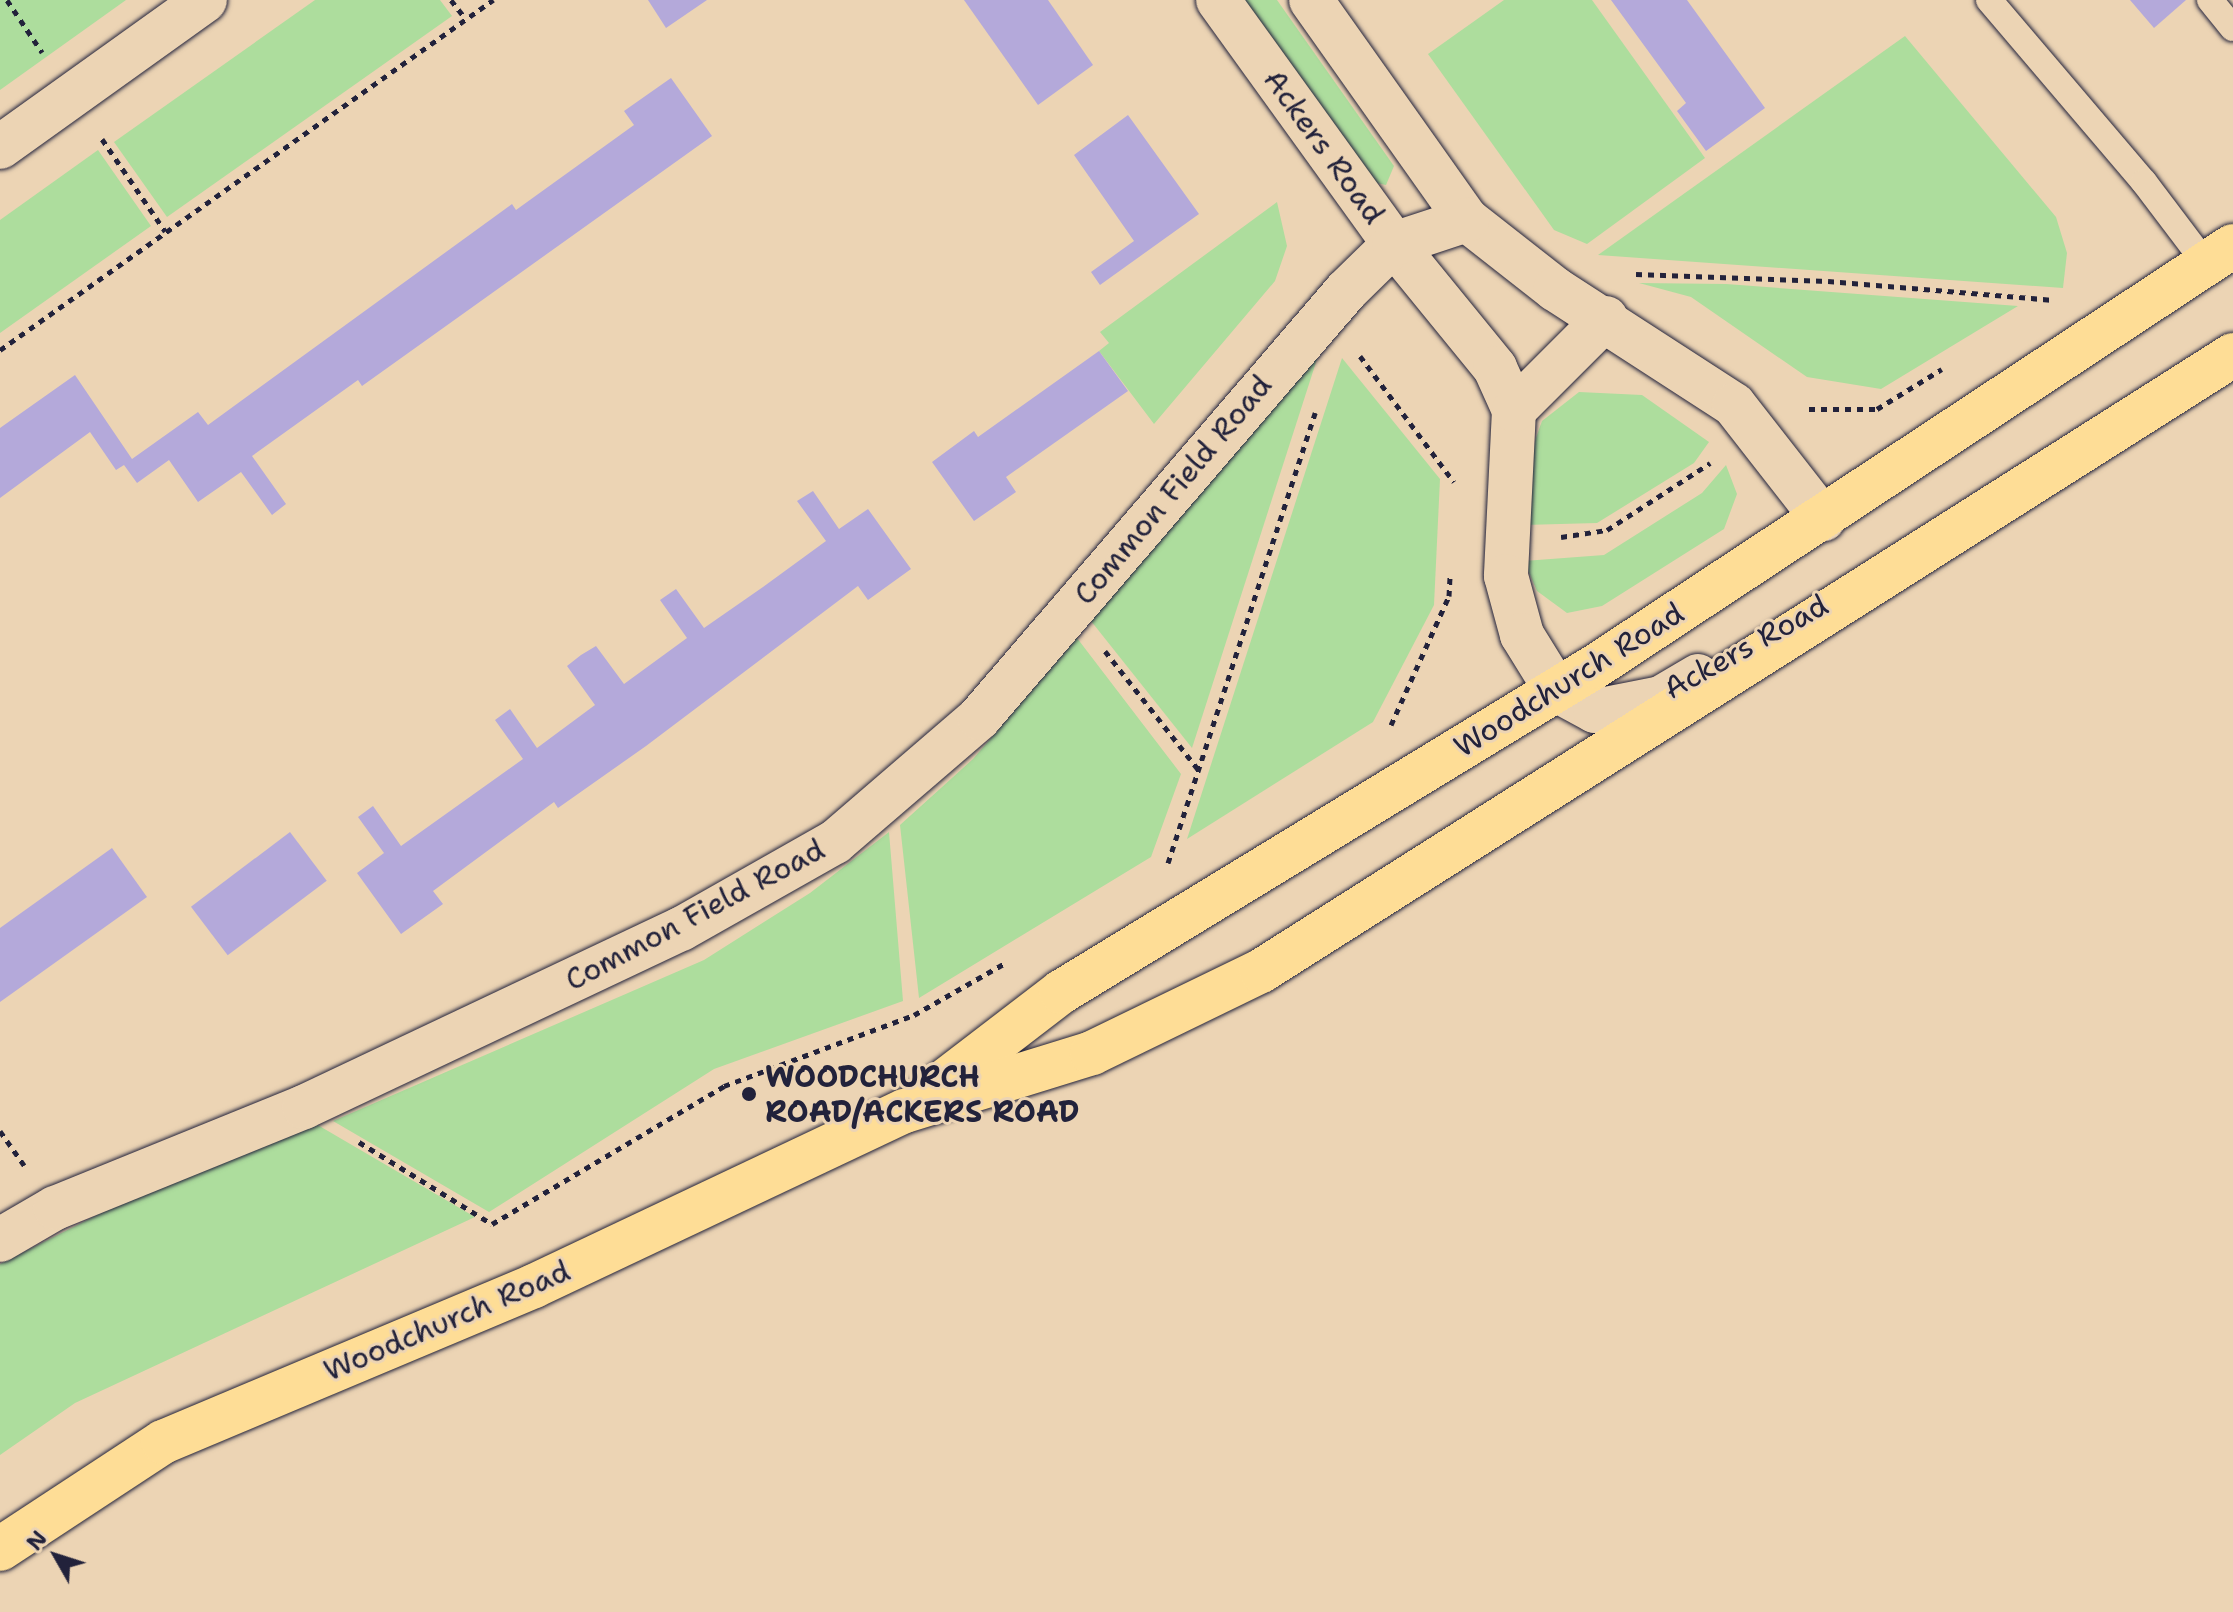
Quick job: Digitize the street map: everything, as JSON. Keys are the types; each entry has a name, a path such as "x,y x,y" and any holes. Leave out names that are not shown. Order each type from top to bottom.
{"main road":[{"name":"Woodchurch Road","path":"905,1111 1061,992 1556,690 1823,519 2081,346 2224,260"},
{"name":"Woodchurch Road","path":"0,1549 163,1442 534,1286 905,1111 1092,1053 1261,971 2233,355"}],"street":[{"path":"0,147 205,0"},
{"name":"Ackers Road","path":"1218,0 1394,244 1495,368 1514,410 1506,576 1522,635 1556,690 1595,711 1661,698 1975,521"},
{"path":"1311,0 1467,220 1555,289 1606,318 1734,405 1823,519"},
{"name":"Common Field Road","path":"0,1240 55,1208 304,1107 681,929 835,842 979,718 1299,339 1394,244 1467,220"},
{"path":"1514,410 1606,318"}],"lane":[{"path":"1989,0 2144,182 2224,260"},
{"path":"2210,0 2233,28"}],"path":[{"path":"451,0 465,18"},
{"path":"0,350 493,0"},
{"path":"73,96 165,231"},
{"path":"1629,274 1828,281 2055,300"},
{"path":"2055,300 2081,346"},
{"path":"2042,308 2055,300"},
{"path":"1351,345 1454,479 1453,493"},
{"path":"1378,733 1394,723 1449,596 1451,547 1508,545 1607,530 1800,402 1812,412 1877,409 1953,363"},
{"path":"1178,864 1165,872 1317,408"},
{"path":"1072,609 1199,770"},
{"path":"304,1107 492,1224 724,1086 914,1015 1020,955"}],"green space":[{"path":"0,0 126,0 0,90"},
{"path":"315,0 440,0 452,16 167,217 114,142"},
{"path":"1243,0 1277,0 1394,166 1386,185 1372,182"},
{"path":"1504,0 1592,0 1705,158 1587,244 1554,230 1428,54"},
{"path":"1905,36 2056,217 2067,253 2063,288 1598,255"},
{"path":"98,150 151,226 0,333 0,220"},
{"path":"1277,202 1287,246 1275,281 1154,424 1099,351 1109,343 1100,332"},
{"path":"1639,283 1726,284 2018,306 1881,389 1807,377 1691,297"},
{"path":"1318,356 1192,748 1091,621"},
{"path":"1342,358 1440,479 1434,605 1373,722 1187,839"},
{"path":"1579,392 1642,395 1709,442 1694,463 1597,523 1524,525 1521,480 1542,421"},
{"path":"1726,465 1737,494 1724,529 1602,606 1567,613 1537,591 1524,561 1604,555 1702,493"},
{"path":"1077,638 1181,774 1151,857 919,998 900,825 973,759"},
{"path":"889,832 903,1001 714,1069 489,1212 333,1121 704,960 810,893"},
{"path":"316,1124 475,1217 75,1403 0,1455 0,1264 121,1203"}],"building":[{"path":"648,0 707,0 666,28"},
{"path":"964,0 1048,0 1093,65 1038,105"},
{"path":"1611,0 1687,0 1765,108 1706,151 1677,111 1686,103"},
{"path":"2130,0 2186,0 2154,28"},
{"path":"671,78 712,136 362,386 358,380 252,456 286,504 272,515 241,472 198,502 169,460 137,483 124,465 116,470 90,432 0,498 0,428 75,375 132,459 198,412 208,425 512,204 516,210 634,125 624,111"},
{"path":"1128,115 1199,214 1100,285 1091,272 1134,241 1074,155"},
{"path":"1099,351 1128,391 1006,477 1016,492 974,521 932,462 974,431 978,437"},
{"path":"813,491 839,529 868,509 911,569 868,600 858,586 646,746 558,808 554,802 433,891 443,904 401,934 357,873 384,853 358,817 373,806 401,846 523,759 495,720 510,709 537,748 595,705 567,666 581,655 596,646 624,684 687,638 660,600 676,589 704,628 763,587 826,541 797,501"},
{"path":"290,832 327,881 228,955 191,907"},
{"path":"112,848 147,897 0,1002 0,928"}],"place":[{"name":"WOODCHURCH ROAD/ACKERS ROAD","path":"749,1094"}]}
